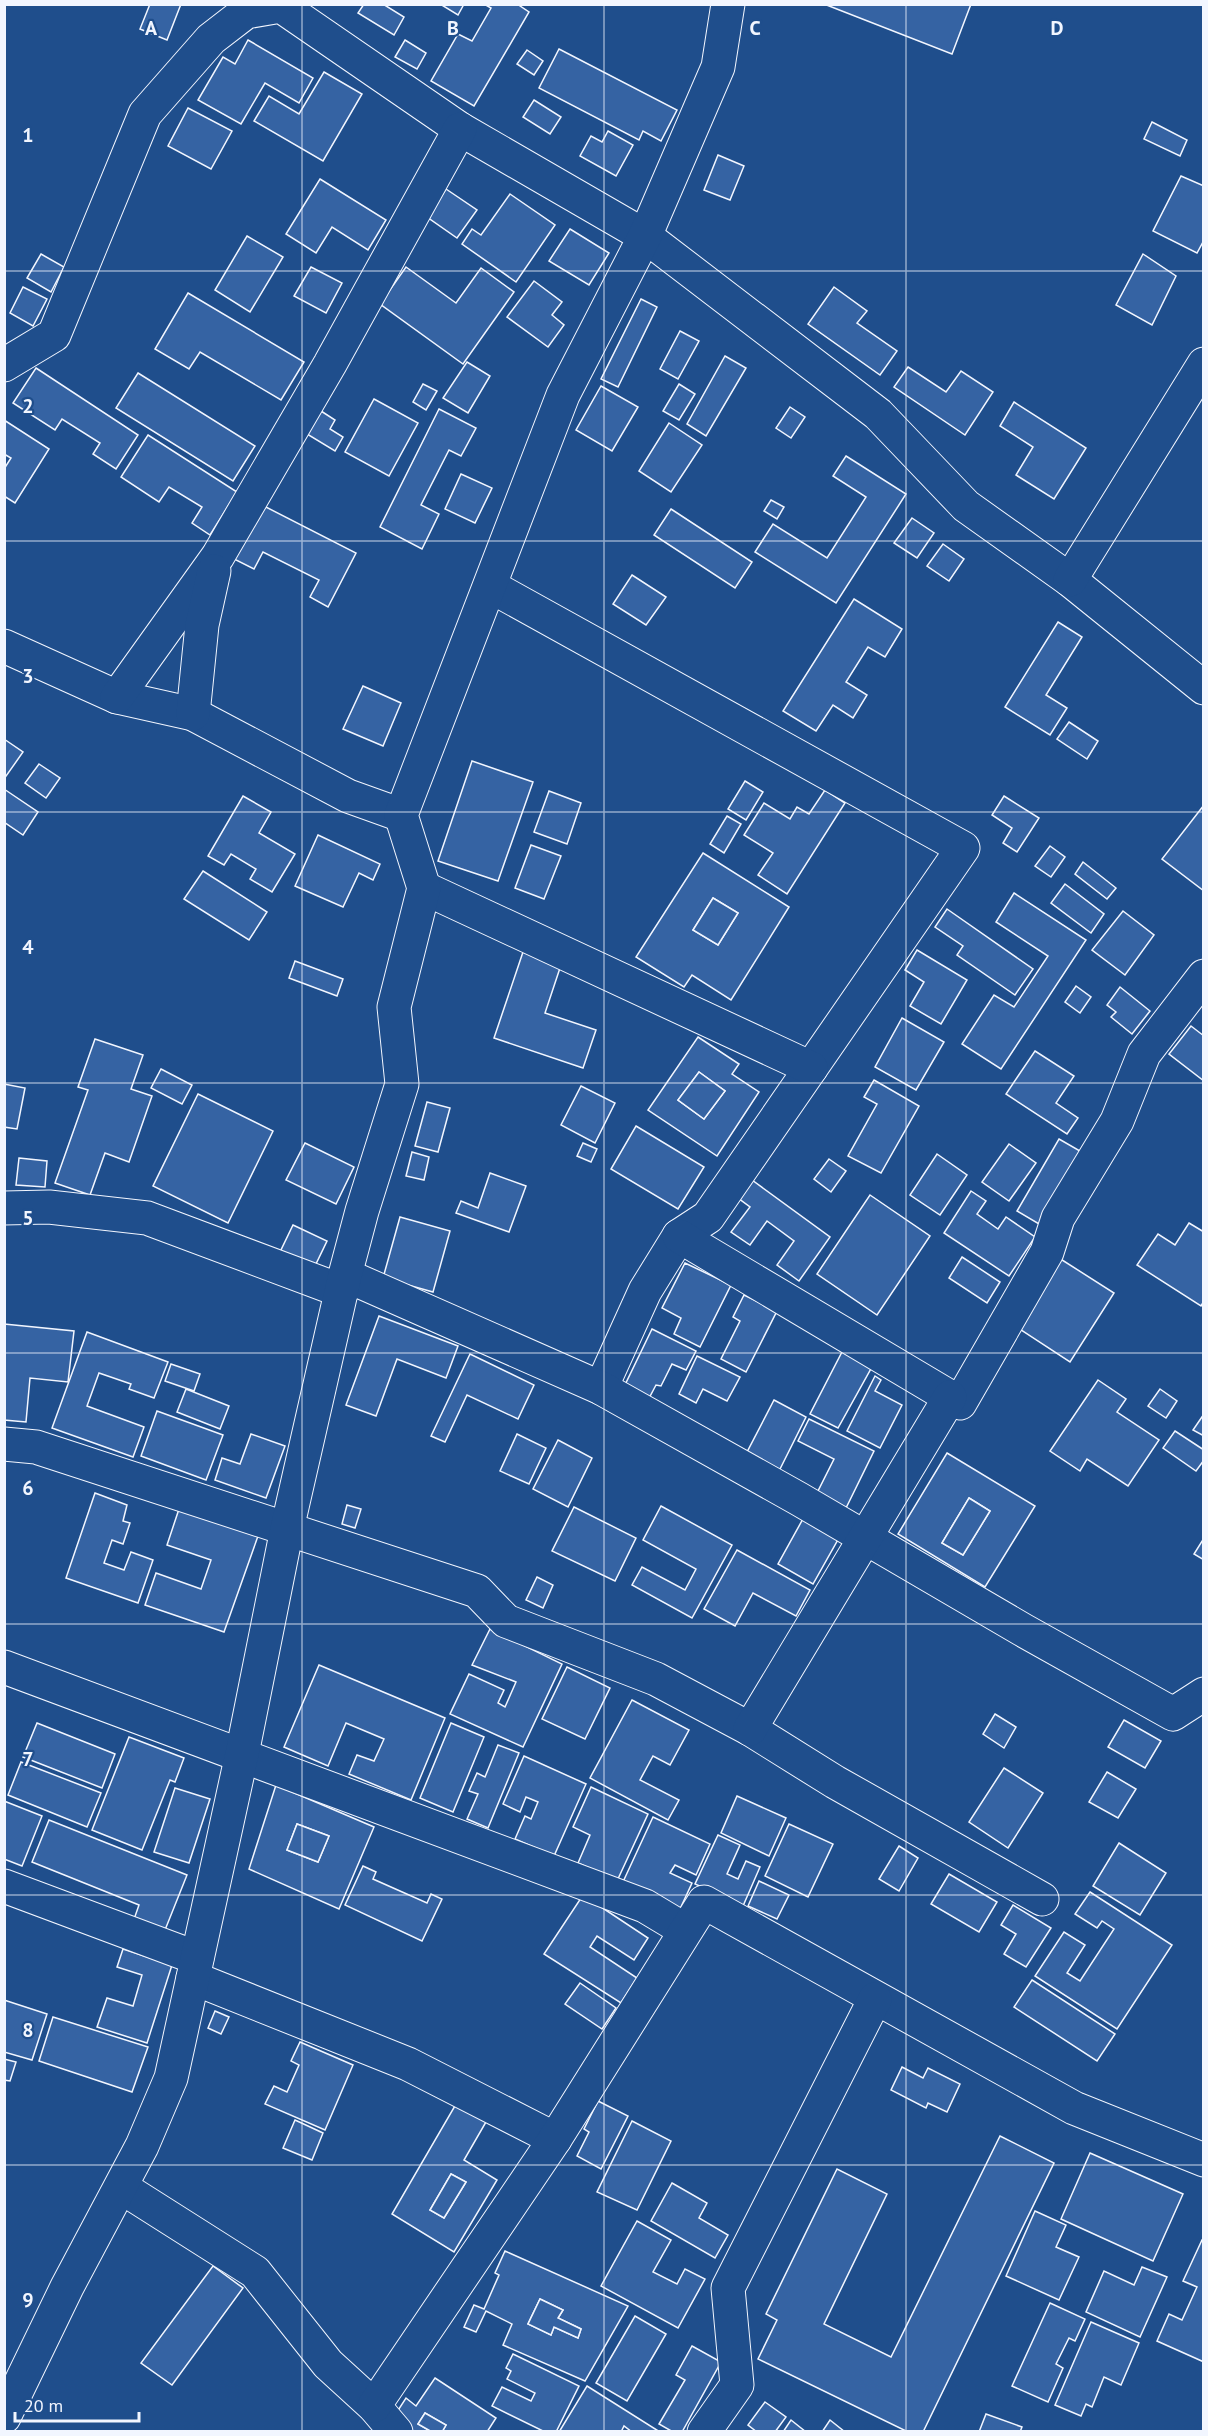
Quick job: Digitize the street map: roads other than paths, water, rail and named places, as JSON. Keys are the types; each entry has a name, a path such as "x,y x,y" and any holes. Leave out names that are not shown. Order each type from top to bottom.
{"street":[{"path":"4,2417 67,2287 142,2145 171,2078 242,1754 287,1530 343,1283 362,1211 402,1084 394,1007 424,888 401,815 563,395 645,236 718,67 728,4"},
{"path":"4,365 54,335 145,114 211,39 246,12 281,6 460,129 645,236 878,414 966,506 1070,580 1203,688"},
{"path":"117,697 218,556 330,364 460,129"},
{"path":"1070,580 1203,364"},
{"path":"193,714 202,625 218,556"},
{"path":"490,586 963,848 708,1217 679,1236 645,1291 601,1388"},
{"path":"4,646 117,697 193,714 348,796 401,815"},
{"path":"424,888 811,1068"},
{"path":"679,1236 960,1403 1047,1252 1058,1218 1117,1121 1144,1054 1203,976"},
{"path":"4,1208 49,1207 147,1218 343,1283 601,1388 1173,1714 1203,1694"},
{"path":"750,1729 950,1397"},
{"path":"4,1444 36,1447 477,1591 506,1622 656,1679 750,1729 835,1782 1042,1899"},
{"path":"4,1666 645,1906 685,1930"},
{"path":"4,1886 195,1968 408,2064 555,2139"},
{"path":"374,2406 555,2139 704,1902 1074,2108 1203,2160"},
{"path":"704,2432 737,2385 728,2288 875,1999"},
{"path":"121,2187 255,2272 328,2364 374,2406 396,2432"}]}
